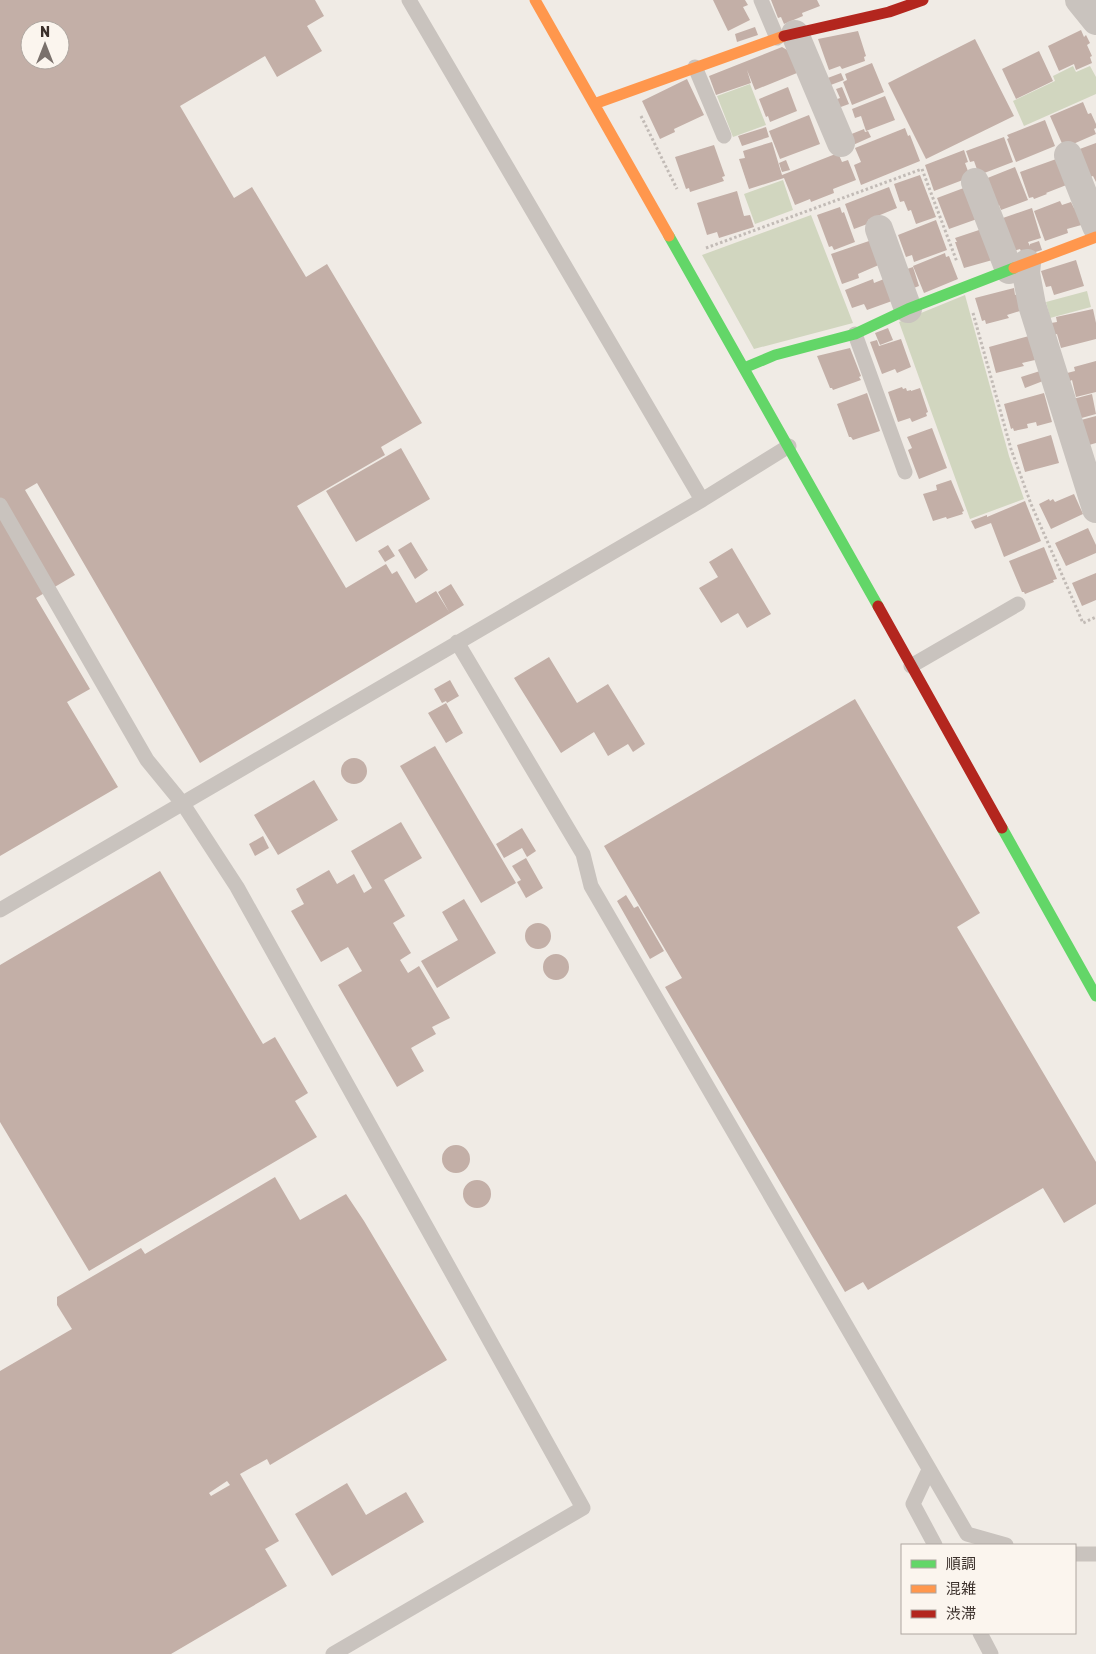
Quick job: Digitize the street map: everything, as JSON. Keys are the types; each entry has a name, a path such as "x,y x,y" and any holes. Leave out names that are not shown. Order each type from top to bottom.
{"street":[{"path":"535,0 789,446 1096,996"},
{"path":"594,104 786,36 889,12 923,0"},
{"path":"1080,0 1096,21"},
{"path":"786,36 841,143"},
{"path":"1068,155 1096,226"},
{"path":"975,182 1018,266 1026,273 1032,305 1096,509"},
{"path":"879,229 908,309"},
{"path":"744,368 775,355 856,334 908,309 1096,237"}],"lane":[{"path":"409,0 702,500"},
{"path":"761,0 786,36"},
{"path":"696,67 724,136"},
{"path":"856,334 905,472"},
{"path":"0,910 702,500 789,446"},
{"path":"0,505 147,760 183,804 237,887 583,1508 333,1654"},
{"path":"911,666 1018,604"},
{"path":"457,642 583,854 591,886 967,1534 1002,1544"},
{"path":"929,1470 913,1504 934,1544"},
{"path":"1076,1554 1096,1554"},
{"path":"980,1634 990,1654"}],"path":[{"path":"629,91 680,196"},
{"path":"705,248 922,169 966,287 1012,449 1031,504 1083,623 1096,618"}],"green space":[{"path":"1073,66 1076,72 1090,66 1096,77 1096,94 1024,126 1013,101 1055,81 1053,76"},
{"path":"750,84 766,125 733,137 717,96"},
{"path":"783,180 793,210 755,224 744,194"},
{"path":"811,215 853,323 754,349 702,255"},
{"path":"1087,291 1091,307 1050,318 1046,302"},
{"path":"965,295 1009,456 1024,499 970,519 899,322"}],"building":[{"path":"0,0 315,0 324,16 307,26 322,51 277,77 265,56 180,106 234,198 252,187 306,277 327,264 422,423 381,447 385,455 297,506 346,588 386,564 392,574 397,571 416,603 436,591 449,612 438,592 451,584 464,605 200,763 37,483 25,490 75,575 36,598 90,689 67,702 118,787 0,856"},
{"path":"713,0 745,0 748,5 743,7 750,20 728,31"},
{"path":"771,0 817,0 820,6 802,13 803,16 784,24 781,17 778,18"},
{"path":"755,27 758,35 737,42 735,34"},
{"path":"1081,30 1084,37 1086,35 1090,43 1087,45 1092,56 1090,57 1092,63 1076,70 1074,64 1059,71 1048,46"},
{"path":"858,31 866,56 864,57 865,61 842,69 840,66 829,70 818,39"},
{"path":"975,39 1014,116 926,159 888,83"},
{"path":"782,47 789,51 797,73 755,90 747,70 751,83 716,95 709,76"},
{"path":"1039,51 1053,81 1016,99 1002,69"},
{"path":"872,63 884,92 852,105 843,82 847,80 845,74"},
{"path":"841,73 844,80 828,86 825,79"},
{"path":"687,79 704,115 674,129 675,132 660,139 642,101"},
{"path":"788,87 797,111 770,122 759,99"},
{"path":"842,87 849,104 838,108 835,100 840,98 836,89"},
{"path":"885,96 895,120 866,131 861,116 855,118 852,109"},
{"path":"1083,102 1088,114 1091,113 1096,124 1094,129 1096,134 1064,148 1050,116"},
{"path":"809,115 820,144 780,159 769,131"},
{"path":"1045,120 1055,146 1016,162 1007,135"},
{"path":"766,127 769,137 742,146 738,136"},
{"path":"905,128 908,136 910,135 920,161 861,185 854,165 861,162 855,148"},
{"path":"864,129 865,132 868,131 871,137 853,145 849,135"},
{"path":"1004,137 1013,162 979,175 974,161 970,162 966,151"},
{"path":"772,142 782,175 838,153 842,162 848,160 856,180 833,189 834,193 811,202 810,199 795,205 784,178 749,189 739,159 745,158 743,151"},
{"path":"1096,143 1096,182 1093,176 1087,178 1077,150"},
{"path":"714,145 725,176 722,177 724,181 690,192 689,188 686,189 675,157"},
{"path":"964,150 968,162 965,163 969,174 968,178 934,191 925,165"},
{"path":"1059,158 1069,184 1034,199 1033,197 1029,198 1020,172"},
{"path":"786,160 790,170 782,172 779,163"},
{"path":"1015,167 1028,200 1001,210 999,205 995,206 985,179"},
{"path":"920,175 936,217 916,224 911,210 908,211 904,201 900,202 894,184"},
{"path":"969,186 977,219 949,229 937,198"},
{"path":"889,187 897,208 868,220 870,223 854,229 845,204"},
{"path":"737,191 744,216 750,215 754,227 719,238 717,232 707,235 697,203"},
{"path":"1060,201 1062,205 1071,202 1074,208 1079,207 1085,224 1067,229 1068,233 1045,241 1034,211"},
{"path":"840,207 842,213 844,212 855,242 834,250 832,246 829,247 817,215"},
{"path":"1032,208 1041,238 1028,242 1030,246 1030,244 1039,241 1042,250 1023,256 1020,249 1011,252 1000,219"},
{"path":"936,220 947,250 914,262 912,255 906,257 898,235"},
{"path":"985,228 996,259 964,268 955,238"},
{"path":"869,241 881,264 858,274 859,278 842,284 831,254"},
{"path":"945,253 946,257 949,256 958,279 924,293 913,266"},
{"path":"1076,260 1084,286 1054,295 1051,286 1046,287 1041,271"},
{"path":"913,267 919,286 911,289 904,270"},
{"path":"873,279 874,283 884,279 892,301 867,310 864,304 852,308 845,290"},
{"path":"1014,288 1015,295 1018,294 1023,310 1007,315 1009,318 986,324 985,320 982,321 975,298"},
{"path":"1093,309 1096,323 1096,339 1061,348 1057,334 1054,335 1051,323 1057,322 1056,317"},
{"path":"888,328 893,340 880,345 875,333"},
{"path":"1029,336 1035,360 1022,363 1024,366 996,373 989,347"},
{"path":"901,339 911,367 897,373 895,369 882,374 870,342 877,340 879,346"},
{"path":"850,348 861,380 833,390 830,388 817,356"},
{"path":"1096,361 1096,392 1076,397 1072,380 1070,381 1067,373 1075,371 1074,367"},
{"path":"1040,371 1043,381 1025,388 1021,377"},
{"path":"902,387 903,389 906,388 907,391 920,388 928,412 926,413 927,416 912,422 910,418 898,422 888,392"},
{"path":"867,393 880,431 853,440 849,437 837,404"},
{"path":"1044,393 1052,422 1037,426 1036,422 1027,424 1028,428 1014,431 1013,428 1011,429 1004,404"},
{"path":"1092,394 1096,414 1078,419 1073,399"},
{"path":"1096,416 1096,443 1089,445 1081,420"},
{"path":"932,428 947,468 919,479 908,450 912,448 907,437"},
{"path":"1051,435 1059,463 1025,472 1017,445"},
{"path":"401,448 430,499 356,542 326,491"},
{"path":"951,480 964,511 962,512 963,514 933,521 923,494 937,490 936,485"},
{"path":"1074,494 1083,514 1051,529 1039,504 1049,499 1050,501 1053,499 1055,502"},
{"path":"1025,501 1041,541 1004,557 991,523 975,529 971,521 987,515 987,517"},
{"path":"1088,528 1096,545 1096,553 1066,566 1055,543"},
{"path":"411,542 428,570 415,579 398,550"},
{"path":"388,545 395,556 385,562 378,551"},
{"path":"1044,547 1057,579 1025,594 1022,592 1009,561"},
{"path":"732,548 771,614 747,628 738,613 721,623 699,588 718,577 709,562"},
{"path":"1096,573 1096,600 1082,606 1072,583"},
{"path":"549,657 577,703 608,684 645,744 633,752 628,744 608,756 594,732 561,753 514,678"},
{"path":"450,680 459,696 447,703 446,701 442,703 434,689"},
{"path":"855,699 980,913 957,927 1096,1162 1096,1204 1064,1223 1043,1188 868,1290 863,1282 845,1292 665,987 682,978 604,846"},
{"path":"446,703 463,733 446,743 428,713"},
{"path":"435,746 516,883 481,903 400,766"},
{"path":"354,758 363,762 367,771 363,780 354,784 345,780 341,771 345,762"},
{"path":"314,780 338,820 278,855 254,815"},
{"path":"401,822 422,858 384,880 405,916 393,923 411,953 400,960 408,973 419,966 450,1018 432,1027 436,1034 411,1048 424,1071 397,1087 338,985 362,971 348,947 321,962 291,911 304,904 296,889 329,870 337,884 354,874 364,893 372,888 351,851"},
{"path":"522,828 536,851 527,857 522,848 504,858 496,844"},
{"path":"263,836 269,848 255,856 249,844"},
{"path":"526,858 543,888 526,898 517,882 521,880 512,866"},
{"path":"160,871 263,1044 275,1037 308,1093 295,1101 317,1137 89,1271 0,1122 0,965"},
{"path":"626,895 634,908 638,906 664,951 650,959 617,901"},
{"path":"464,899 496,953 437,988 421,961 458,940 442,912"},
{"path":"538,923 547,927 551,936 547,945 538,949 529,945 525,936 529,927"},
{"path":"556,954 565,958 569,967 565,976 556,980 547,976 543,967 547,958"},
{"path":"456,1145 466,1149 470,1159 466,1169 456,1173 446,1169 442,1159 446,1149"},
{"path":"275,1177 300,1220 346,1194 447,1360 270,1465 267,1459 240,1474 279,1541 265,1549 287,1586 171,1654 0,1654 0,1371 72,1329 57,1305 57,1297 141,1248 145,1254","holes":["227,1481 230,1485 211,1496 209,1493"]},
{"path":"477,1180 487,1184 491,1194 487,1204 477,1208 467,1204 463,1194 467,1184"},
{"path":"347,1483 366,1515 406,1492 424,1522 332,1576 295,1514"}],"traffic: fast":[{"path":"669,236 878,606"},
{"path":"744,368 775,355 855,334 908,309 1014,268"},
{"path":"1002,828 1096,996"}],"traffic: slow":[{"path":"535,0 669,236"},
{"path":"594,104 784,36"},
{"path":"1014,268 1096,237"}],"traffic: jam":[{"path":"784,36 889,12 923,0"},
{"path":"878,606 1002,828"}]}
